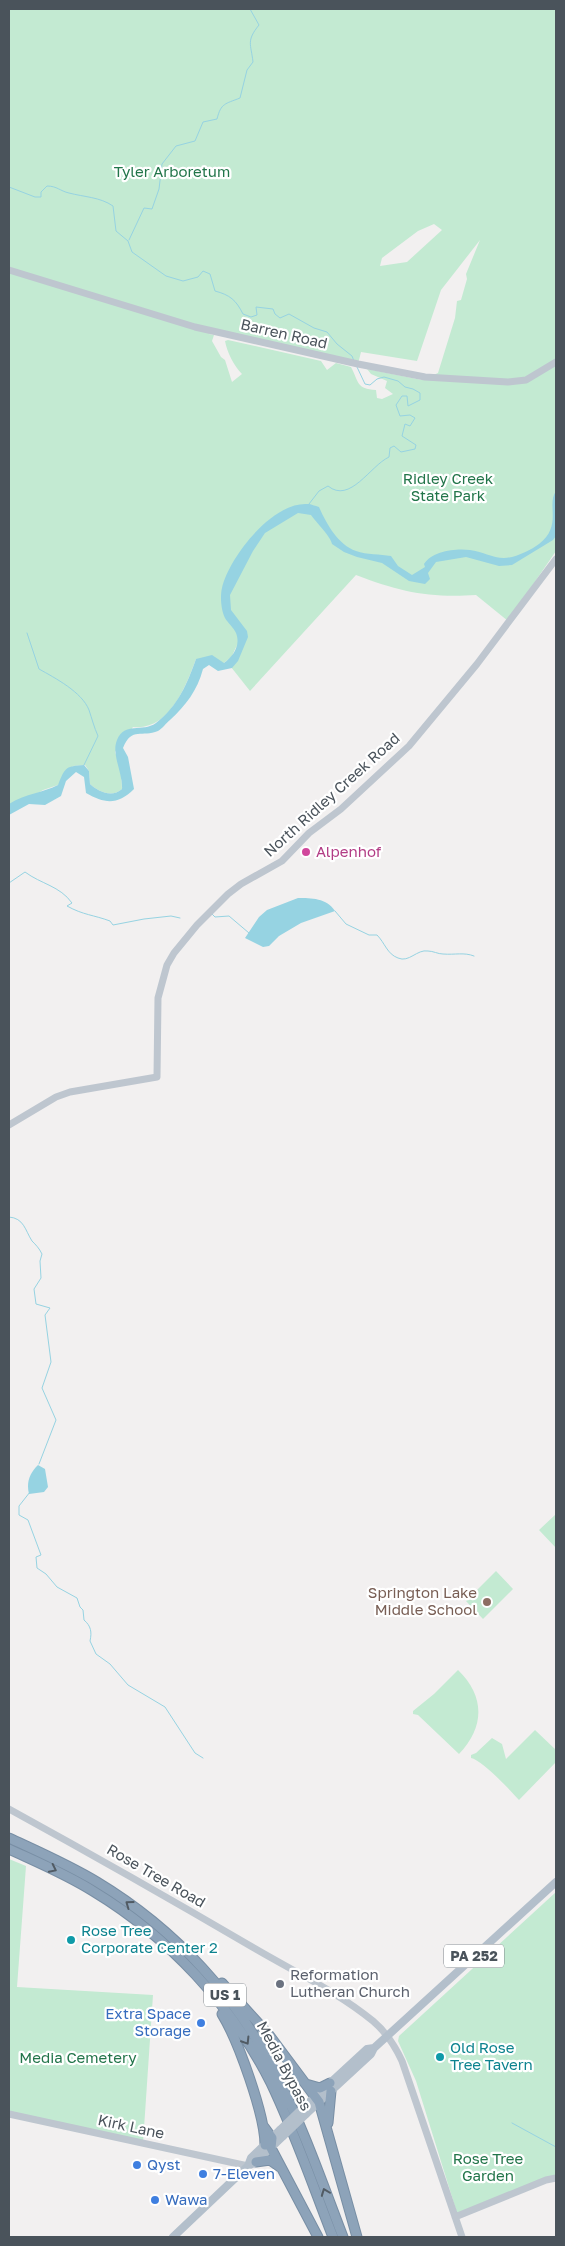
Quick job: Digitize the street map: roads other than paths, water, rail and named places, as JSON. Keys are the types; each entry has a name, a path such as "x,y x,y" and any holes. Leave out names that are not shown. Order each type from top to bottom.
{"highway":[{"name":"Media Bypass","path":"9,1838 97,1883 140,1911 178,1944 208,1974 235,2007 271,2064 296,2118 343,2237"},
{"name":"Media Bypass","path":"9,1849 78,1882 120,1908 160,1940 195,1974 237,2026 263,2069 291,2128 333,2237"},
{"path":"178,1944 216,1977 261,2024 317,2100 357,2237"},
{"path":"195,1974 221,2011 234,2036 264,2126 275,2140 281,2167 318,2237"},
{"path":"306,2084 320,2088 330,2087 329,2138"},
{"path":"252,2164 270,2160 281,2167"}],"main road":[{"name":"PA 252","path":"173,2237 252,2164 330,2087 371,2054 374,2048 556,1882"}],"street":[{"name":"Barren Road","path":"9,270 195,327 424,377 508,382 526,380 556,362"},
{"name":"North Ridley Creek Road","path":"9,1125 56,1097 70,1092 157,1077 158,998 167,965 174,953 197,925 228,894 241,884 282,861 309,833 341,808 408,746 477,664 556,559"},
{"name":"Rose Tree Road","path":"9,1809 136,1879 322,1987 368,2017 387,2036 402,2061 462,2237"},
{"name":"Kirk Lane","path":"9,2114 252,2164"},
{"path":"456,2217 546,2180 556,2178"}],"water":[{"path":"556,491 556,536 553,540 512,565 499,566 466,557 436,562 428,573 430,579 425,584 409,581 382,563 344,552 332,544 311,515 298,513 265,533 253,551 230,595 231,610 247,631 248,637 238,661 232,668 218,671 209,665 203,669 198,684 190,697 161,729 152,733 134,735 126,741 123,748 128,757 134,789 122,798 105,801 86,793 84,777 76,772 66,781 61,796 45,805 29,804 9,815 9,804 58,785 64,771 73,766 84,765 89,771 90,784 101,791 114,793 122,789 115,751 120,734 129,729 151,726 164,716 181,694 196,659 212,655 224,663 230,657 238,642 235,631 226,620 221,603 222,588 226,575 233,561 255,533 267,521 281,512 295,505 308,504 319,507 329,526 344,544 360,552 391,556 398,566 412,575 425,567 424,564 433,556 445,551 470,550 508,558 532,549 546,537 550,530 553,516 552,503"},
{"path":"298,898 323,901 328,903 335,911 301,923 279,936 269,946 263,947 245,938 259,917 267,910"},
{"path":"38,1465 45,1469 48,1487 44,1492 29,1494 29,1478"}],"waterway":[{"path":"129,240 144,208 152,209 159,189 162,164 176,146 195,141 203,122 217,119 224,105 240,98 247,70 253,62 252,35 259,25 250,9"},
{"path":"9,187 35,197 41,197 41,192 47,186 50,186 108,203 113,206 116,231 128,241 132,252 166,276 183,281 198,277 203,271 210,274 215,291 225,294 232,299 243,314 251,317 257,315 256,307 273,309 280,318 289,314 314,328 327,332 337,344 352,356 354,361"},
{"path":"309,504 319,491 328,486 336,490 344,490 360,482 389,457 390,448 394,446 401,452 415,449 416,445 402,436 405,424 410,426 415,418 410,415 400,416 396,405 402,396 407,396 408,406 420,400 420,393 405,387 398,381 384,377 377,379 370,385 365,384 357,367"},
{"path":"27,633 39,669 74,691 89,710 98,736 84,765"},
{"path":"9,883 25,872 67,897 72,903 67,906 110,921 113,925 171,916 180,918"},
{"path":"335,911 346,924 369,935 377,935 389,951 398,958 406,959 424,951 474,956"},
{"path":"212,914 215,917 229,916 249,933"},
{"path":"9,1217 21,1222 42,1254 40,1261 41,1278 34,1289 36,1304 50,1308 45,1315 51,1362 42,1388 56,1420 39,1464"},
{"path":"30,1492 19,1506 19,1515 28,1520 41,1555 36,1557 37,1568 46,1574 57,1587 77,1598 83,1610 84,1620 90,1629 90,1641 96,1654 110,1664 128,1685 165,1707 195,1753 203,1758"},
{"path":"512,2123 556,2147"}],"place":[{"name":"Alpenhof","path":"306,852"},
{"name":"Springton Lake Middle School","path":"487,1602"},
{"name":"Rose Tree Corporate Center 2","path":"71,1940"},
{"name":"Reformation Lutheran Church","path":"280,1984"},
{"name":"Extra Space Storage","path":"201,2023"},
{"name":"Old Rose Tree Tavern","path":"440,2057"},
{"name":"Qyst","path":"137,2165"},
{"name":"7-Eleven","path":"203,2174"},
{"name":"Wawa","path":"155,2200"}],"park label":[{"name":"Tyler Arboretum","path":"172,172"},
{"name":"Ridley Creek State Park","path":"448,488"},
{"name":"Media Cemetery","path":"78,2058"},
{"name":"Rose Tree Garden","path":"488,2168"}]}
